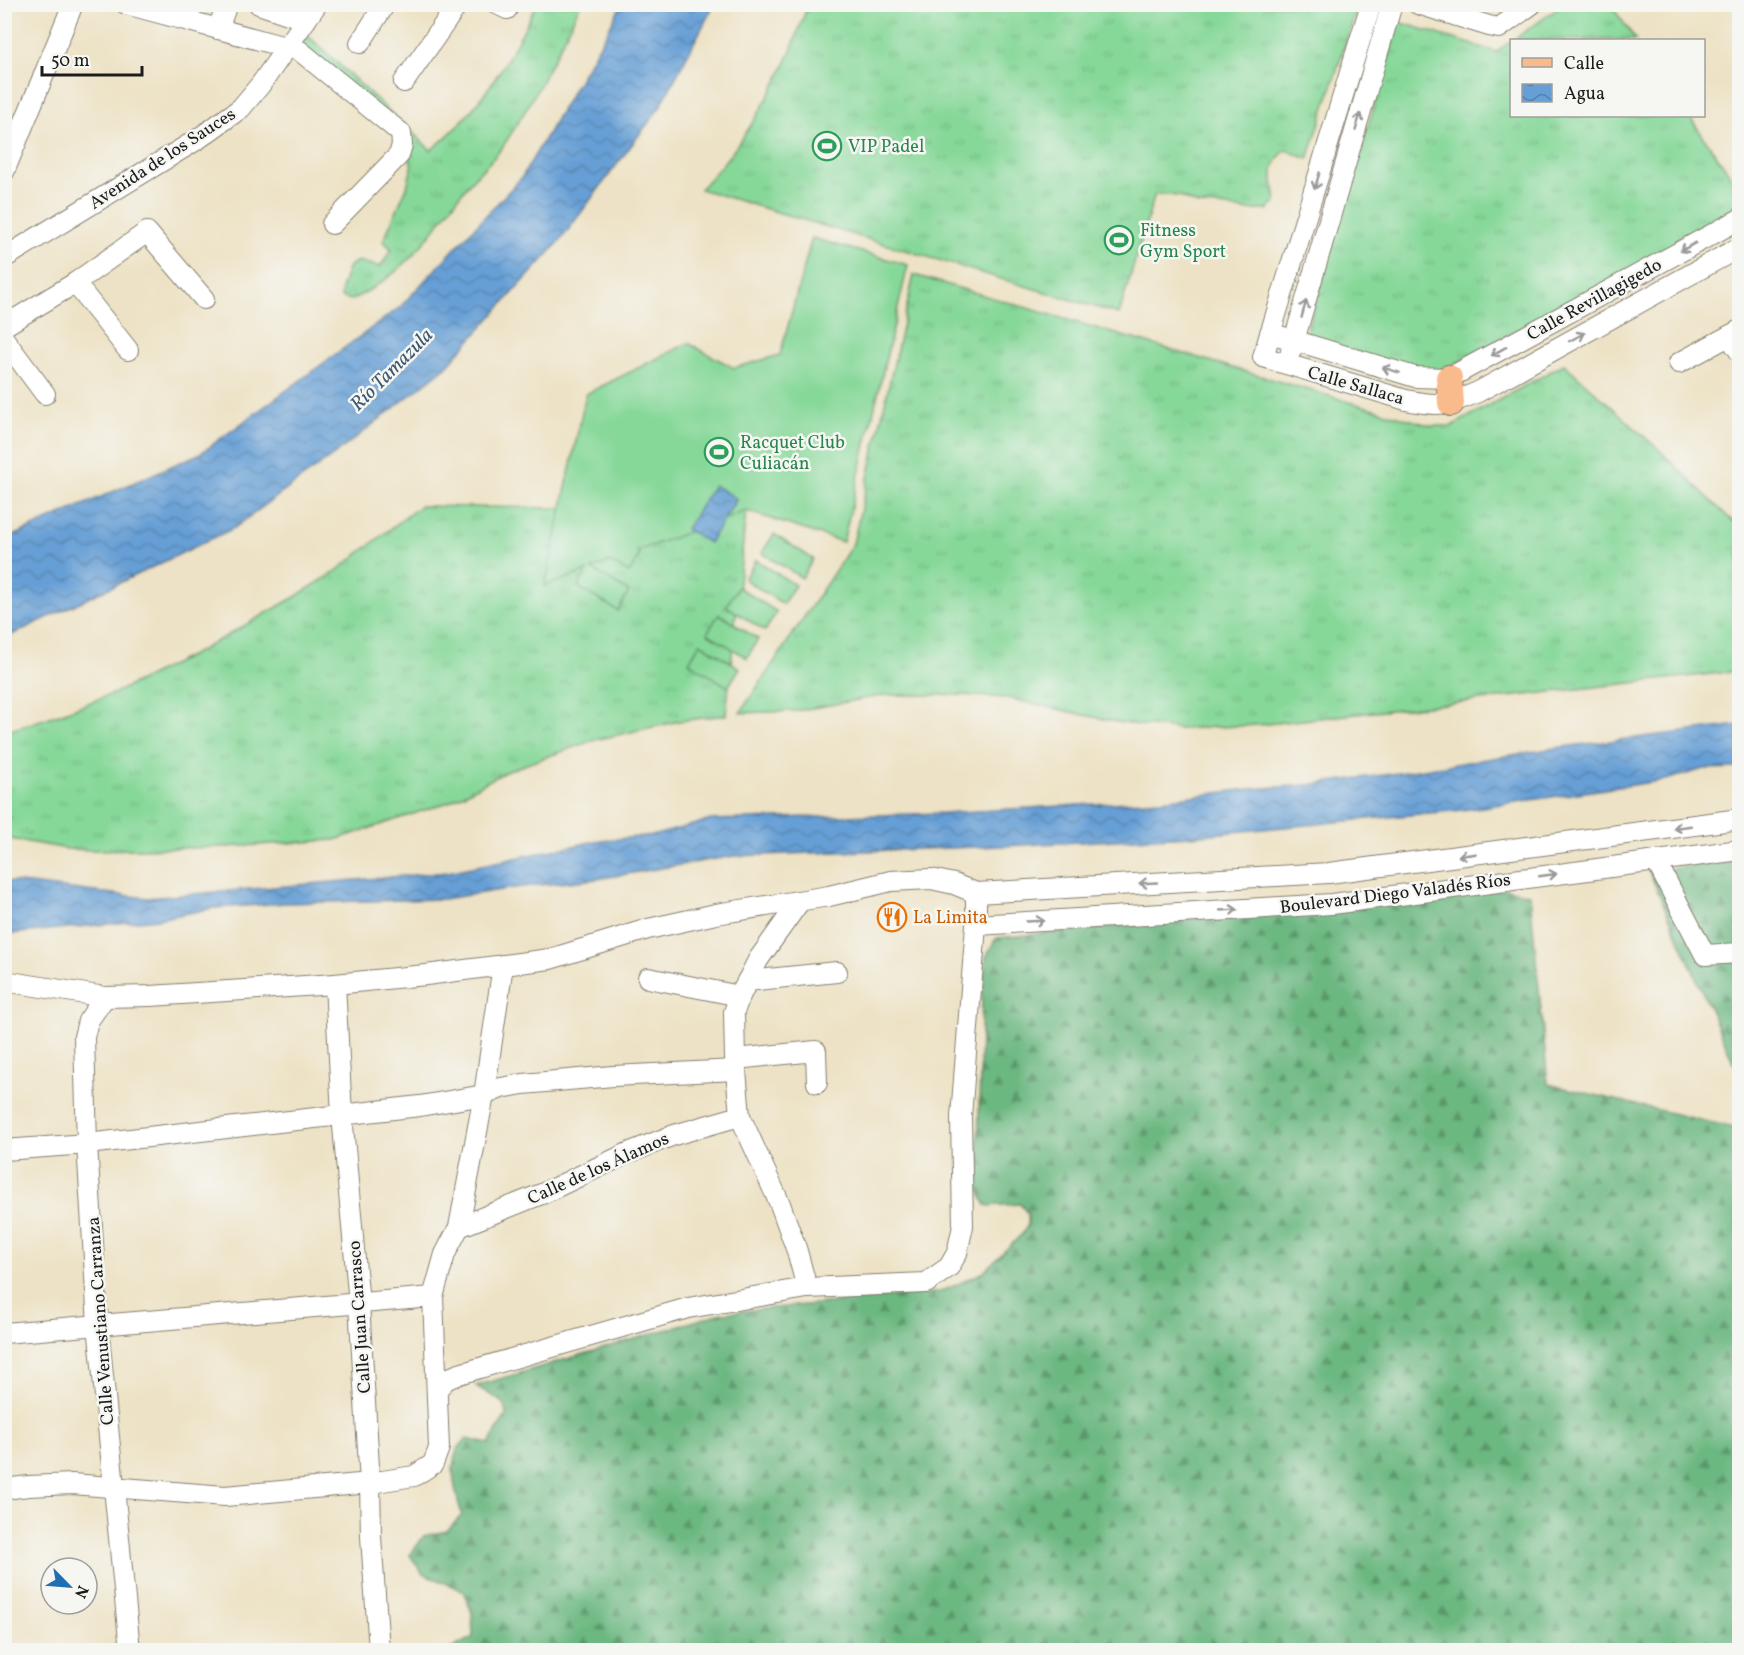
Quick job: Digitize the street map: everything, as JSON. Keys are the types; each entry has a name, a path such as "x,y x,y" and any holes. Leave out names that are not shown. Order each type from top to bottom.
{"street":[{"path":"4,172 73,4"},
{"path":"126,4 300,51 401,133 402,145 399,154 332,224"},
{"path":"218,29 227,4"},
{"path":"259,4 311,12"},
{"path":"360,43 385,4"},
{"path":"404,82 458,4"},
{"path":"1270,333 1371,4"},
{"path":"1287,365 1392,4"},
{"path":"1418,4 1489,27 1499,27 1532,4"},
{"name":"Avenida de los Sauces","path":"4,258 198,139 241,108 261,84 311,12"},
{"name":"Calle Revillagigedo","path":"1450,391 1740,219"},
{"path":"4,326 75,283 147,232 204,299"},
{"name":"Calle Revillagigedo","path":"1450,391 1478,392 1740,247"},
{"path":"75,283 128,350"},
{"name":"Calle Sallaca","path":"1270,333 1415,377 1450,391 1429,405 1263,357 1270,333"},
{"path":"4,339 45,394"},
{"path":"1679,363 1736,339"},
{"name":"Boulevard Diego Valadés Ríos","path":"976,893 1329,873 1740,819"},
{"name":"Boulevard Diego Valadés Ríos","path":"976,925 1332,904 1740,850"},
{"path":"1656,861 1705,956 1740,953"},
{"path":"4,981 105,997 335,984 550,959 648,929 716,914 800,901 891,881 931,879 954,884 976,893 976,925 961,1118 963,1226 957,1253 949,1267 926,1284 807,1288 688,1308 459,1374 447,1379 438,1388"},
{"path":"800,901 770,943 743,989 734,1012 735,1064 740,1116 780,1204 797,1251 807,1288"},
{"path":"4,1489 72,1484 225,1496 414,1476 433,1464 439,1448 433,1297 445,1254 459,1227 484,1095 503,965"},
{"path":"648,978 743,989 837,972"},
{"name":"Calle Juan Carrasco","path":"335,984 342,1115 370,1482 371,1537 379,1650"},
{"name":"Calle Venustiano Carranza","path":"105,997 88,1021 84,1037 87,1144 98,1325 130,1650"},
{"path":"4,1150 87,1144 420,1106 484,1095 501,1088 523,1084 735,1064 816,1050 817,1083"},
{"name":"Calle de los Álamos","path":"459,1227 544,1193 628,1153 674,1135 740,1116"},
{"path":"4,1333 433,1297"}],"green space":[{"path":"808,4 1358,5 1308,159 1286,150 1276,162 1273,179 1276,201 1267,210 1244,210 1198,205 1179,196 1155,194 1119,314 700,189 734,150 762,107 783,68"},
{"path":"1564,4 1611,5 1635,39 1514,39"},
{"path":"536,5 580,5 544,78 501,149 467,186 404,265 371,289 351,300 341,297 349,266 358,261 380,267 392,249 383,241 407,187 412,166 409,155 399,140 300,46 307,35 431,150 464,119 492,84"},
{"path":"1399,22 1496,52 1510,42 1510,117 1690,117 1739,188 1739,210 1453,365 1432,373 1304,340"},
{"name":"Racquet Club Culiacán","path":"812,238 908,265 843,542 746,511 637,551 640,554 629,573 610,562 592,569 629,592 618,611 578,587 587,571 545,586 586,394 688,343 734,368 780,355"},
{"path":"914,275 1432,426 1452,426 1564,364 1657,448 1733,522 1739,517 1739,670 1258,725 1180,729 1121,723 1007,698 962,695 886,695 795,711 740,713 853,544"},
{"path":"420,506 746,511 726,715 679,721 591,741 507,771 449,802 335,840 225,847 93,850 68,849 5,838 5,732 115,693 198,652 335,572"},
{"path":"774,534 813,559 802,578 762,553"},
{"path":"756,560 795,585 783,604 744,579"},
{"path":"738,587 777,612 765,631 726,606"},
{"path":"719,614 758,639 747,658 707,633"},
{"path":"700,643 740,668 728,687 689,662"},
{"path":"1739,860 1739,1075 1649,871"},
{"path":"1506,889 1530,894 1548,1084 1739,1129 1739,1650 449,1650 473,1637 472,1613 464,1591 422,1573 410,1555 424,1536 447,1531 462,1515 453,1474 453,1464 460,1446 467,1439 489,1444 506,1415 504,1403 476,1386 722,1313 940,1292 982,1273 1022,1234 1028,1225 1028,1214 1020,1204 986,1206 977,1186 982,992 986,957 996,938"}],"water":[{"name":"Río Tamazula","path":"621,5 714,5 660,107 559,242 446,367 339,451 234,528 5,638 5,539 201,453 400,307 522,177"},
{"path":"714,485 737,499 709,543 686,529"},
{"path":"1739,725 1739,768 1704,769 1666,780 1462,810 1191,836 1004,846 734,856 597,879 520,887 444,899 286,903 214,908 158,919 5,933 5,881 147,898 448,872 591,842 655,835 711,820 943,813 1161,800 1249,789 1307,785 1562,747"}],"place":[{"name":"VIP Padel","path":"827,146"},
{"name":"Fitness Gym Sport","path":"1119,240"},
{"name":"Racquet Club Culiacán","path":"719,452"},
{"name":"La Limita","path":"892,917"}]}
